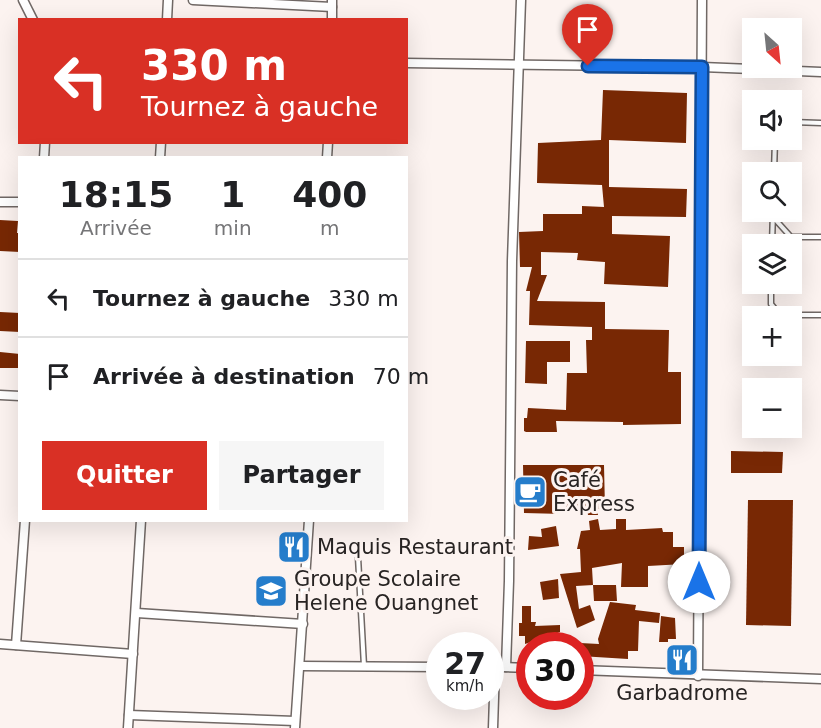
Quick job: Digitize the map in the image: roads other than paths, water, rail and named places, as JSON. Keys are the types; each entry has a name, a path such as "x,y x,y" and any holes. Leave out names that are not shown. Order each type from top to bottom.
{"street":[{"path":"23,0 32,18"},
{"path":"167,18 168,0"},
{"path":"193,0 332,4"},
{"path":"516,667 506,667 512,261 521,0"},
{"path":"698,676 702,0"},
{"path":"408,63 702,67 821,72"},
{"path":"0,202 18,202"},
{"path":"0,395 18,396"},
{"path":"16,645 24,522"},
{"path":"128,728 137,614 141,522"},
{"path":"129,715 295,725 301,666 309,522"},
{"path":"137,614 303,624"},
{"path":"0,644 133,654"},
{"path":"301,666 426,667"},
{"path":"594,671 821,679"},
{"path":"493,710 493,728"}],"lane":[{"path":"802,122 821,123"},
{"path":"778,222 791,237 821,237"},
{"path":"771,294 771,304 780,315 821,315"},
{"path":"358,557 364,666"}],"place":[{"name":"Café Express","path":"530,492"},
{"name":"Maquis Restaurant","path":"294,547"},
{"name":"Groupe Scolaire Helene Ouangnet","path":"271,591"},
{"name":"Garbadrome","path":"682,660"}]}
